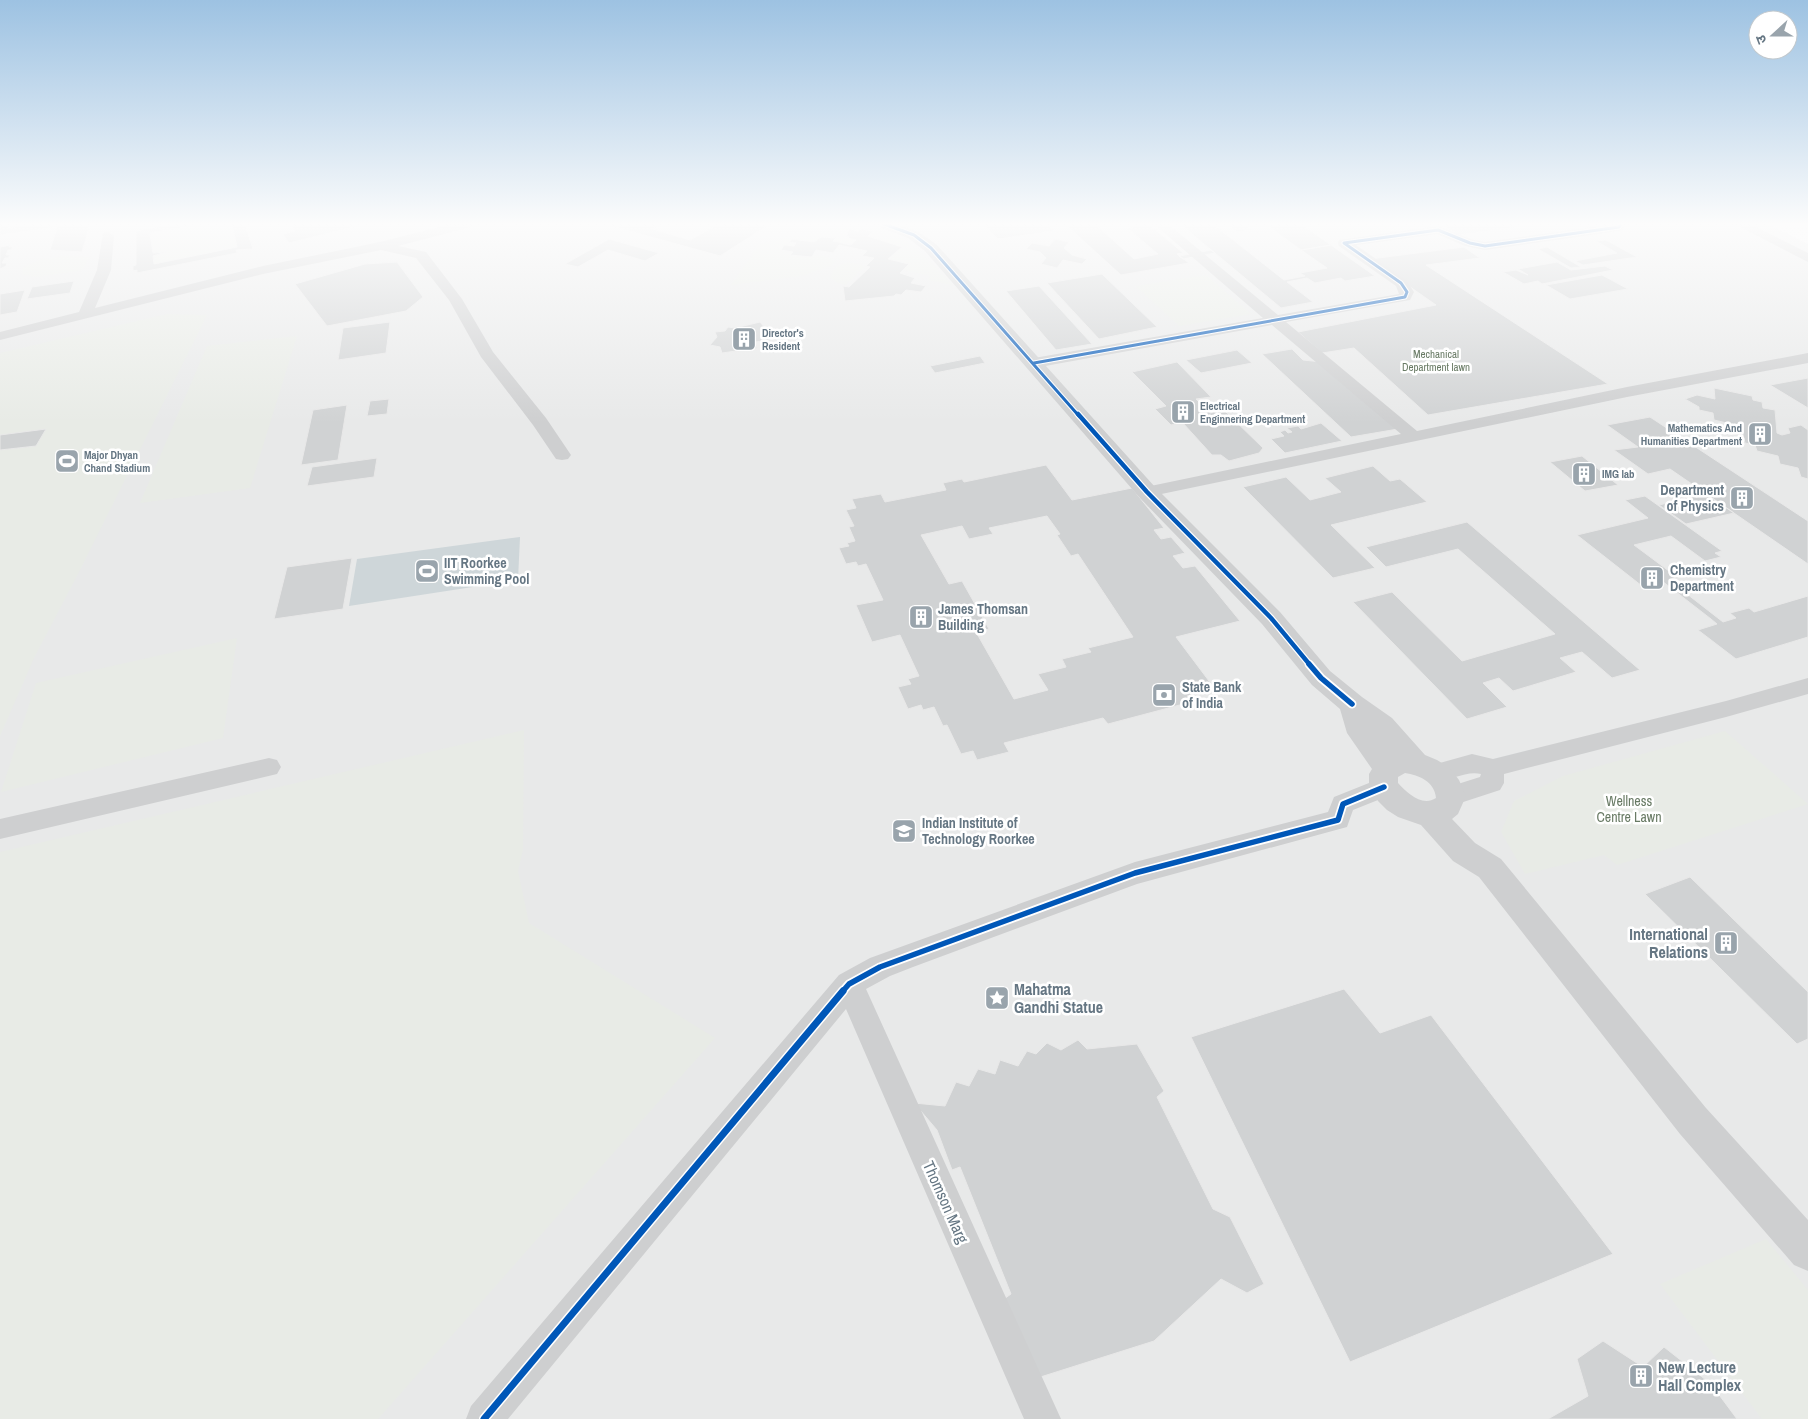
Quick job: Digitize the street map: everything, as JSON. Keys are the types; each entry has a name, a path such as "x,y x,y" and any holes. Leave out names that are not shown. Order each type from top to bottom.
{"street":[{"path":"85,315 95,290"},
{"path":"0,336 183,290"},
{"path":"448,290 486,354 540,422 562,455"},
{"path":"969,290 1147,492 1271,618 1320,678 1352,704 1360,733 1422,787 1464,852 1490,868 1693,1121 1808,1251"},
{"path":"1237,290 1413,436"},
{"path":"1034,363 1271,319 1405,297 1407,292 1406,290"},
{"path":"1147,492 1413,436 1808,358"},
{"path":"484,1419 849,984 897,960 1135,873 1338,820 1343,804 1422,787 1492,783 1493,768 1726,709 1808,686"},
{"path":"0,829 270,766"},
{"name":"Thomson Marg","path":"849,984 1043,1419"}],"shaded area":[{"name":"Indian Institute of Technology Roorkee","path":"0,290 1808,290 1808,1419 0,1419"},
{"path":"520,537 518,580 349,606 357,559"}],"green space":[{"path":"1141,290 1224,290 1251,314 1179,326"},
{"name":"Major Dhyan Chand Stadium","path":"167,314 207,315 34,658 0,736 0,353"},
{"path":"297,336 250,488 140,503 207,346"},
{"path":"237,638 223,738 1,792 36,683"},
{"path":"524,730 523,850 518,871 529,923 715,1038 378,1419 0,1419 0,852"},
{"name":"Wellness Centre Lawn","path":"1725,731 1808,804 1617,865 1604,855 1525,874 1501,832 1514,801 1563,776"},
{"path":"1766,1239 1808,1290 1808,1419 1762,1419 1660,1284"}],"building":[{"path":"25,290 17,312 0,315 0,294"},
{"path":"31,290 71,290 70,293 27,299"},
{"path":"300,290 418,290 423,297 406,311 327,326"},
{"path":"844,290 906,290 901,295 896,294 894,296 845,301"},
{"path":"1043,290 1092,344 1056,350 1006,291"},
{"path":"1054,290 1119,290 1157,327 1099,339"},
{"path":"1260,290 1298,290 1313,302 1281,308"},
{"path":"1415,290 1465,290 1608,384 1428,415 1354,348 1322,353 1298,332 1436,305"},
{"path":"1555,290 1621,290 1570,299"},
{"path":"390,322 386,353 338,360 343,328"},
{"name":"Director's Resident","path":"760,322 772,336 771,340 755,342 757,348 722,353 720,347 710,345 717,337 715,332 725,331 728,327 735,328"},
{"path":"1292,349 1303,360 1322,362 1398,429 1351,437 1262,354"},
{"path":"1237,350 1252,363 1201,373 1186,360"},
{"path":"980,356 985,363 935,373 930,366"},
{"name":"Electrical Enginnering Department","path":"1177,362 1211,397 1196,399 1210,413 1225,411 1263,448 1259,453 1229,461 1221,455 1212,455 1182,422 1171,425 1155,409 1166,406 1132,372"},
{"path":"1808,378 1808,408 1770,385"},
{"name":"Mathematics And Humanities Department","path":"1714,388 1752,396 1753,400 1762,402 1763,408 1775,410 1777,433 1782,435 1790,433 1788,428 1801,425 1808,430 1808,479 1801,477 1798,468 1780,464 1778,456 1757,451 1755,445 1745,443 1743,434 1726,430 1727,423 1714,420 1713,413 1699,410 1699,407 1685,399 1697,395 1715,399"},
{"path":"389,399 387,414 367,416 370,401"},
{"path":"347,405 338,460 301,465 313,410"},
{"name":"Department of Physics","path":"1650,417 1808,521 1808,564 1670,469 1648,474 1614,450 1638,447 1607,425"},
{"path":"1321,423 1342,441 1285,453 1271,439 1284,436 1280,432 1285,430 1288,433 1292,432 1287,428 1298,426 1301,429"},
{"path":"46,429 36,446 0,450 0,435"},
{"name":"IMG lab","path":"1582,456 1618,485 1585,491 1550,462"},
{"path":"377,458 374,477 307,486 312,467"},
{"name":"James Thomsan Building","path":"1046,465 1072,500 1132,488 1164,528 1154,530 1161,539 1171,537 1185,553 1173,556 1183,568 1195,566 1240,621 1176,637 1215,689 1187,696 1191,702 1108,724 1103,718 1004,743 1009,752 977,760 973,751 961,754 947,725 943,726 934,707 923,710 921,705 908,709 898,687 911,684 908,679 919,676 900,635 872,642 856,605 883,600 866,564 858,566 856,562 846,564 839,548 849,546 847,543 855,541 849,527 854,526 846,510 856,508 852,499 881,494 885,502 946,490 943,483 962,479 964,482","holes":["1047,516 1060,534 1057,535 1071,556 1078,554 1133,637 1088,648 1091,652 1062,659 1066,667 1038,674 1048,690 1014,699 976,632 989,629 962,581 949,584 921,535 962,526 969,539 993,534 989,528"]},
{"path":"1373,466 1390,481 1400,479 1427,502 1331,525 1375,568 1333,578 1243,487 1286,477 1310,500 1341,492 1325,478"},
{"path":"1706,494 1734,513 1686,524 1659,505"},
{"name":"Chemistry Department","path":"1645,496 1722,551 1715,553 1721,557 1705,561 1671,536 1634,545 1677,577 1669,580 1723,622 1736,618 1730,613 1749,608 1754,612 1808,596 1808,637 1736,659 1698,630 1717,624 1711,619 1662,581 1642,586 1577,535 1648,518 1625,500"},
{"path":"1467,522 1640,670 1612,678 1582,652 1560,658 1576,672 1513,691 1499,678 1483,683 1507,707 1467,719 1353,602 1392,592 1462,661 1555,634 1458,549 1386,567 1366,547"},
{"path":"352,558 343,609 274,619 287,567"},
{"name":"International Relations","path":"1690,877 1808,992 1808,1039 1797,1044 1645,894"},
{"path":"1344,989 1380,1033 1431,1015 1613,1254 1350,1362 1191,1037"},
{"path":"1078,1040 1087,1049 1137,1044 1164,1091 1157,1097 1213,1209 1230,1217 1264,1284 1247,1293 1221,1279 1154,1341 1031,1380 1001,1301 1011,1294 960,1167 952,1170 937,1130 914,1103 945,1106 956,1082 969,1086 978,1069 995,1074 1000,1060 1018,1066 1027,1051 1036,1054 1047,1043 1061,1050"},
{"name":"New Lecture Hall Complex","path":"1603,1341 1643,1367 1664,1347 1711,1384 1737,1419 1548,1419 1588,1396 1577,1359"}],"cycle path":[{"path":"968,290 1147,492 1271,618 1321,678 1352,704"},
{"path":"1034,363 1405,297 1406,290"},
{"path":"484,1419 849,984 880,967 1135,873 1338,820 1343,804 1384,787"}],"place":[{"name":"Director's Resident","path":"744,339"},
{"name":"Electrical Enginnering Department","path":"1183,412"},
{"name":"Mathematics And Humanities Department","path":"1760,434"},
{"name":"Major Dhyan Chand Stadium","path":"67,461"},
{"name":"IMG lab","path":"1584,474"},
{"name":"Department of Physics","path":"1742,498"},
{"name":"IIT Roorkee Swimming Pool","path":"427,571"},
{"name":"Chemistry Department","path":"1652,578"},
{"name":"James Thomsan Building","path":"921,617"},
{"name":"State Bank of India","path":"1164,695"},
{"name":"Indian Institute of Technology Roorkee","path":"904,831"},
{"name":"International Relations","path":"1726,943"},
{"name":"Mahatma Gandhi Statue","path":"997,998"},
{"name":"New Lecture Hall Complex","path":"1641,1376"}],"park label":[{"name":"Mechanical Department lawn","path":"1436,360"}]}
